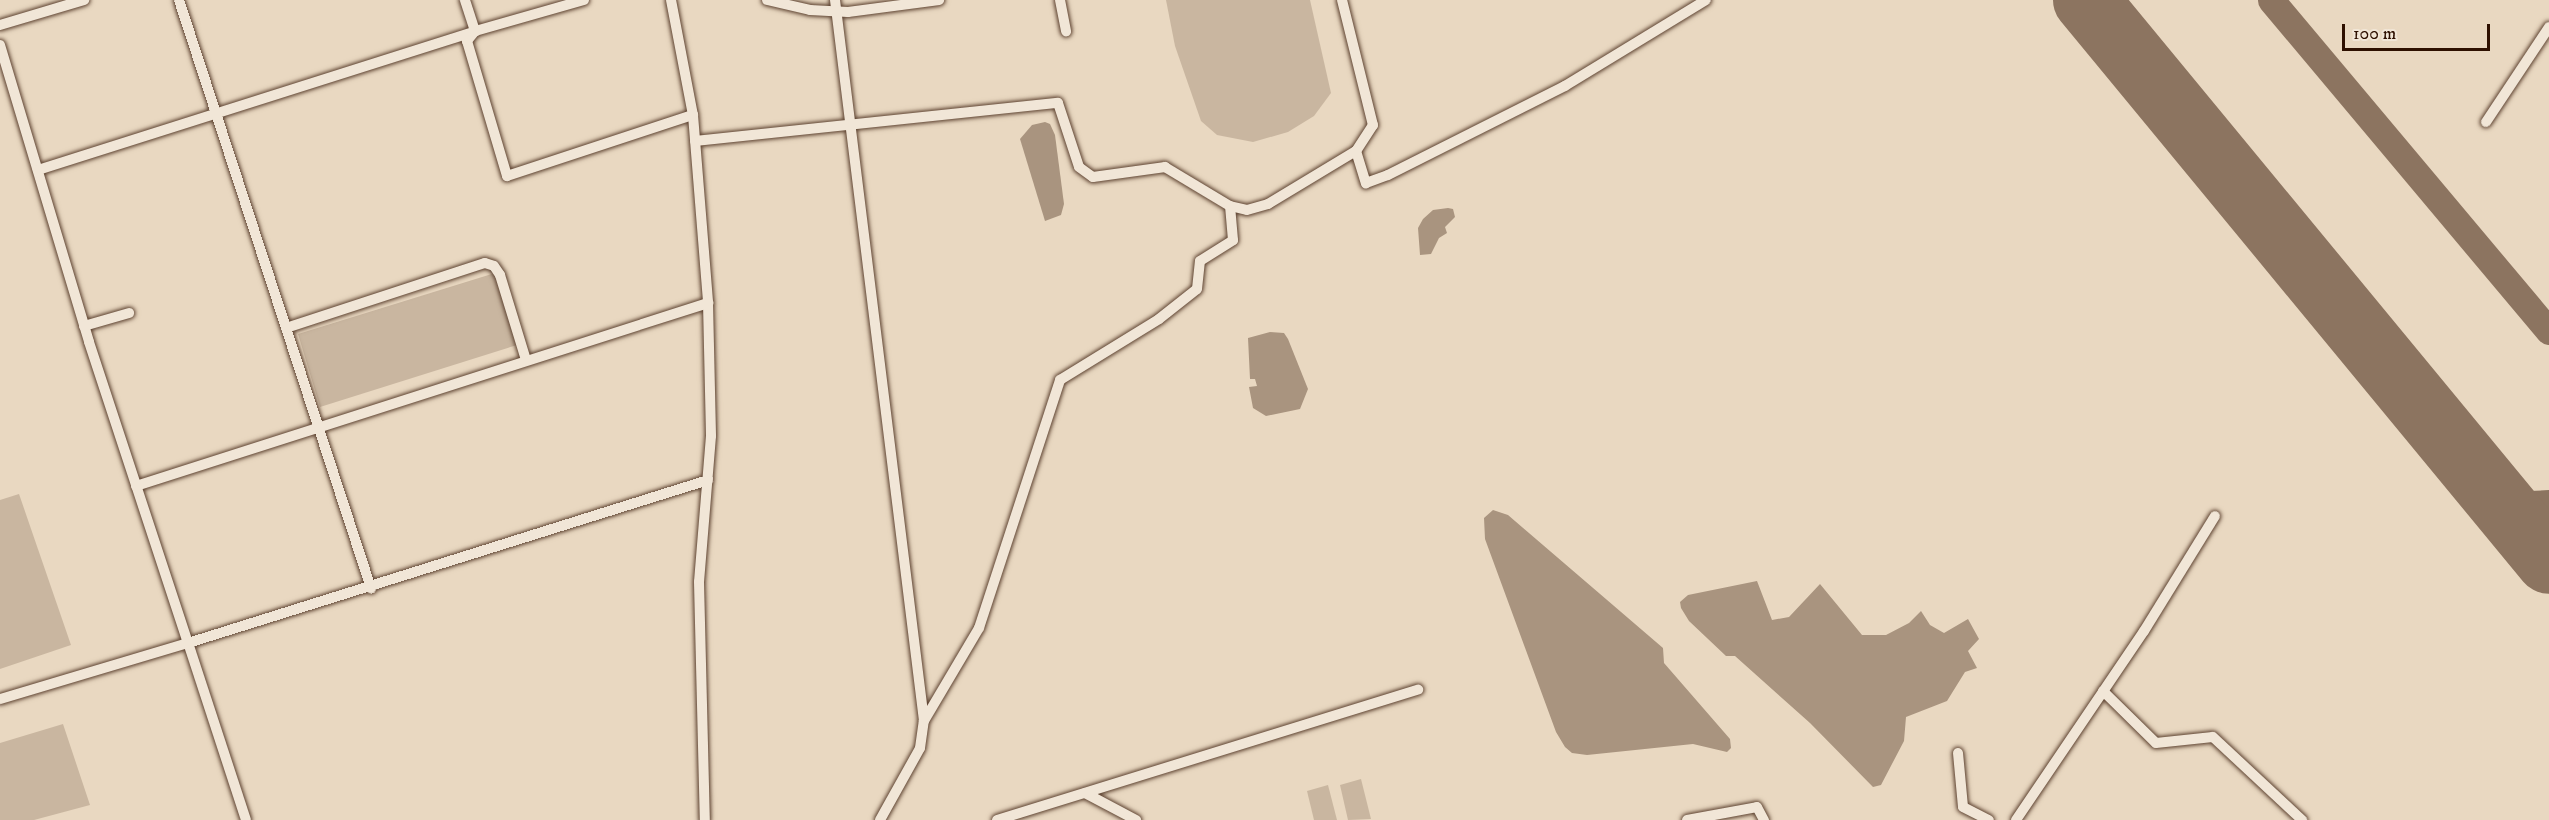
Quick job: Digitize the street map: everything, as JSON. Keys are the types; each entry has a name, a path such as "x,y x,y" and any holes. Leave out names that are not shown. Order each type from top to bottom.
{"street":[{"path":"0,25 84,0"},
{"path":"179,0 371,588"},
{"path":"465,0 475,31"},
{"path":"38,170 475,31 584,0"},
{"path":"670,0 693,115 708,303 711,436 699,582 705,820"},
{"path":"766,0 810,10 848,12 939,0"},
{"path":"835,0 924,721 920,748 880,820"},
{"path":"1060,0 1066,31"},
{"path":"695,141 1058,103 1079,167 1093,177 1165,167 1230,206 1247,210 1268,204 1356,151 1372,125 1342,0"},
{"path":"1356,151 1366,183 1388,175 1565,86 1706,0"},
{"path":"2486,122 2549,27"},
{"path":"475,31 467,42 507,176 693,115"},
{"path":"0,45 84,326 246,820"},
{"path":"924,721 979,628 1060,380 1158,318 1197,289 1200,261 1233,240 1230,206"},
{"path":"286,328 485,263 494,266 500,275 526,360"},
{"path":"136,486 317,426 708,303"},
{"path":"84,326 129,313"},
{"path":"0,699 371,588 708,480"},
{"path":"2016,820 2103,691 2215,516"},
{"path":"997,820 1418,690"},
{"path":"2103,691 2156,743 2213,737 2302,820"},
{"path":"1958,753 1963,807 1989,820"},
{"path":"1085,793 1136,820"},
{"path":"1687,820 1757,807 1764,820"}],"shaded area":[{"path":"1166,0 1310,0 1331,93 1314,116 1288,132 1253,142 1217,135 1201,121 1175,46"},
{"path":"1045,122 1050,124 1055,135 1064,204 1061,215 1045,221 1020,139 1032,125"},
{"path":"1453,209 1455,217 1445,227 1447,233 1439,238 1431,254 1420,255 1418,228 1423,219 1433,210"},
{"path":"495,273 517,345 320,407 298,334"},
{"path":"1270,332 1284,333 1288,339 1308,389 1300,409 1266,416 1253,408 1249,387 1257,386 1255,379 1250,379 1248,338"},
{"path":"19,494 71,645 0,669 0,500"},
{"path":"1493,510 1508,515 1663,648 1664,663 1730,739 1731,748 1727,752 1693,744 1587,755 1572,753 1565,747 1556,732 1485,539 1484,518"},
{"path":"1757,581 1772,620 1789,617 1820,584 1862,635 1886,635 1909,623 1921,611 1930,625 1944,633 1968,619 1979,639 1968,651 1977,668 1965,672 1947,701 1906,717 1904,741 1881,785 1873,787 1810,723 1735,656 1726,656 1689,621 1681,608 1680,602 1688,595"},
{"path":"63,724 90,805 34,820 0,820 0,743"},
{"path":"1361,779 1371,819 1348,820 1340,785"},
{"path":"1328,785 1337,820 1314,820 1307,791"}],"taxiway":[{"path":"2271,0 2549,331"},
{"path":"2489,488 2530,504 2549,503"}],"runway":[{"path":"2086,0 2549,561"}]}
